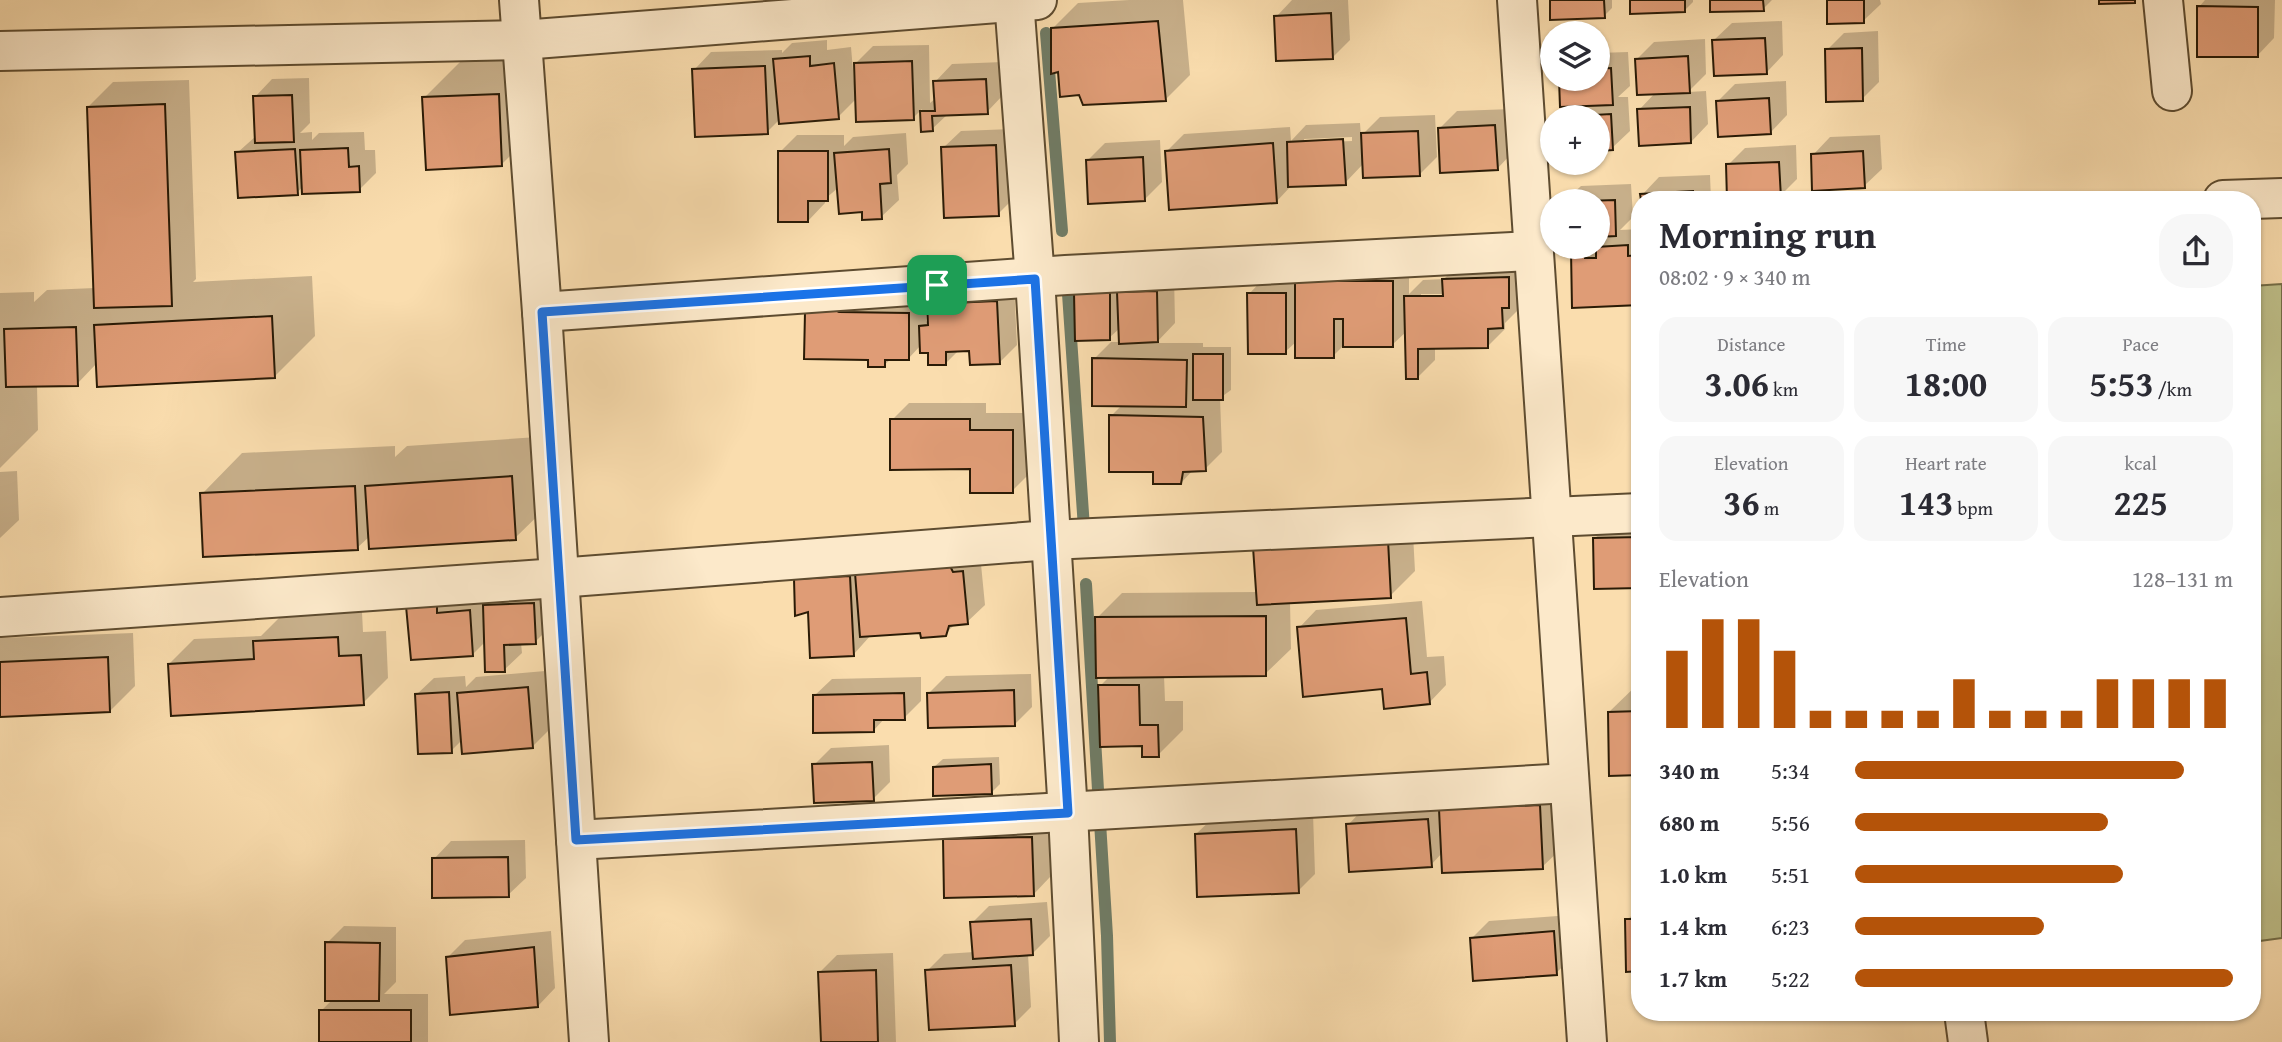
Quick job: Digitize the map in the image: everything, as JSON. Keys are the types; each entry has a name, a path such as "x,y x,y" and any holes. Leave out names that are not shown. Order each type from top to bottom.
{"street":[{"path":"519,0 589,1042"},
{"path":"0,51 522,40 1022,0 1035,279 1068,813 1079,1042"},
{"path":"1517,0 1587,1042"},
{"path":"2163,0 2172,91"},
{"path":"2261,199 2282,198"},
{"path":"542,312 1035,279 1532,251"},
{"path":"0,617 1050,541 1631,514"},
{"path":"576,840 1569,783"},
{"path":"1965,1021 1968,1042"}],"green space":[{"path":"2282,284 2282,938 2261,941 2261,285"}],"building":[{"path":"1550,0 1604,0 1605,18 1550,20"},
{"path":"1630,0 1685,0 1685,12 1630,14"},
{"path":"1710,0 1763,0 1764,11 1710,12"},
{"path":"1827,0 1864,0 1864,23 1827,24"},
{"path":"2099,0 2135,0 2135,3 2099,4"},
{"path":"2197,6 2258,7 2258,57 2197,57"},
{"path":"1331,13 1333,59 1276,61 1274,16"},
{"path":"1158,21 1166,101 1083,105 1079,95 1060,97 1058,72 1051,74 1051,28"},
{"path":"1765,38 1767,74 1714,76 1712,40"},
{"path":"1862,48 1863,101 1826,102 1825,49"},
{"path":"810,56 810,66 834,63 839,119 779,124 773,59"},
{"path":"1688,56 1690,93 1637,95 1635,59"},
{"path":"912,61 914,120 856,122 854,63"},
{"path":"765,66 768,134 695,137 692,69"},
{"path":"1610,68 1613,105 1560,105 1559,91 1610,91"},
{"path":"986,79 988,114 932,116 933,131 921,132 920,111 935,111 933,81"},
{"path":"499,94 502,166 426,170 422,97"},
{"path":"292,95 294,142 255,143 253,96"},
{"path":"1769,98 1771,134 1718,137 1716,101"},
{"path":"165,104 172,306 94,308 87,107"},
{"path":"1690,107 1691,143 1639,146 1637,109"},
{"path":"1610,114 1613,150 1610,150"},
{"path":"1495,125 1498,170 1440,173 1438,128"},
{"path":"1418,131 1420,176 1363,178 1361,133"},
{"path":"1343,139 1346,185 1288,187 1287,142"},
{"path":"1273,143 1277,203 1169,210 1165,151"},
{"path":"996,145 999,216 944,218 941,147"},
{"path":"348,148 349,167 359,166 360,192 302,194 300,150"},
{"path":"295,149 298,195 238,198 235,152"},
{"path":"889,149 891,183 880,184 882,219 862,220 862,212 839,214 834,153"},
{"path":"778,151 828,151 828,201 808,201 808,222 778,222"},
{"path":"1863,151 1865,188 1812,191 1811,154"},
{"path":"1143,157 1145,201 1088,204 1086,160"},
{"path":"1779,162 1781,191 1727,191 1726,164"},
{"path":"1610,200 1615,200 1616,236 1610,236"},
{"path":"1628,245 1628,256 1631,256 1631,305 1572,308 1571,259 1610,259 1610,246"},
{"path":"1509,277 1509,308 1502,308 1503,328 1488,329 1488,348 1418,349 1418,379 1406,379 1404,296 1443,296 1442,279"},
{"path":"1295,281 1393,281 1393,347 1343,347 1343,319 1334,319 1334,358 1295,358"},
{"path":"1157,291 1158,342 1119,344 1117,292"},
{"path":"1110,292 1110,340 1075,341 1074,293"},
{"path":"1247,293 1286,293 1286,354 1248,354"},
{"path":"997,301 1000,364 970,365 969,351 946,352 946,365 928,365 928,353 920,353 919,326 928,325 927,304"},
{"path":"821,307 829,307 839,312 909,313 909,360 885,360 885,367 868,367 868,360 804,359 805,312 817,312"},
{"path":"272,316 275,378 97,387 94,325"},
{"path":"76,327 78,386 6,387 4,329"},
{"path":"1193,354 1223,354 1223,400 1193,400"},
{"path":"1092,358 1187,360 1186,407 1092,406"},
{"path":"1109,415 1203,417 1206,471 1183,472 1181,484 1153,484 1153,472 1109,472"},
{"path":"890,419 970,419 970,430 1013,430 1013,493 970,493 970,469 890,470"},
{"path":"512,476 516,540 369,549 365,486"},
{"path":"355,486 358,550 203,557 200,493"},
{"path":"1631,537 1631,588 1594,589 1593,538"},
{"path":"1388,540 1391,598 1257,605 1253,547"},
{"path":"950,566 953,572 963,571 968,624 949,626 946,636 921,638 920,633 860,637 855,573"},
{"path":"850,576 854,656 810,658 808,612 795,616 794,579"},
{"path":"437,603 437,613 470,610 473,656 411,660 406,606"},
{"path":"534,603 536,644 504,645 505,672 485,672 483,605"},
{"path":"1266,616 1266,676 1096,678 1095,617"},
{"path":"1406,618 1411,674 1427,672 1430,704 1384,709 1382,689 1303,697 1297,627"},
{"path":"338,637 339,656 361,655 364,705 171,716 168,664 254,659 253,641"},
{"path":"108,657 110,712 0,717 0,662"},
{"path":"1098,685 1139,685 1140,725 1158,725 1159,757 1142,757 1142,746 1100,747"},
{"path":"528,687 533,748 462,754 457,693"},
{"path":"1014,690 1015,726 928,728 927,693"},
{"path":"449,692 452,753 418,754 415,694"},
{"path":"904,693 905,720 874,720 874,732 813,733 813,695"},
{"path":"1631,711 1631,775 1609,776 1608,712"},
{"path":"872,762 874,801 814,803 812,764"},
{"path":"991,764 992,794 933,796 933,767"},
{"path":"1540,805 1543,869 1442,873 1439,809"},
{"path":"1428,819 1432,867 1349,872 1346,824"},
{"path":"1296,829 1299,893 1197,897 1195,834"},
{"path":"1032,837 1034,896 944,898 943,839"},
{"path":"508,857 509,897 432,898 432,858"},
{"path":"1031,919 1033,955 973,959 970,922"},
{"path":"1625,919 1631,919 1631,972 1626,972"},
{"path":"1554,931 1557,975 1473,981 1470,938"},
{"path":"325,942 380,943 379,1001 325,1001"},
{"path":"534,947 538,1007 450,1015 446,957"},
{"path":"1011,965 1015,1026 929,1030 925,970"},
{"path":"876,970 878,1042 821,1042 818,972"},
{"path":"319,1010 411,1010 411,1042 319,1042"}],"waterway":[{"path":"1046,33 1062,231"},
{"path":"1067,279 1084,528"},
{"path":"1086,584 1099,807"},
{"path":"1100,822 1110,1042"}],"route":[{"path":"1035,279 1068,813 576,840 542,312 937,285 1035,279"}]}
